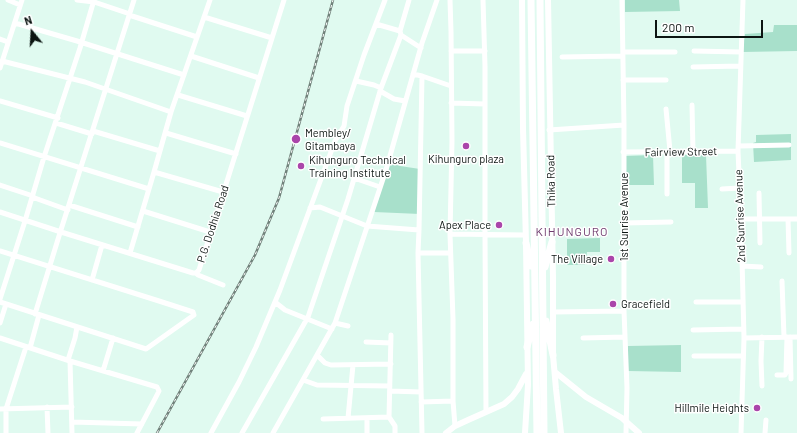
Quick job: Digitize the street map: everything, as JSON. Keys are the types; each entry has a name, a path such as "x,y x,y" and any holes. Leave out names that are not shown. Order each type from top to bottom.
{"highway":[{"name":"Thika Road","path":"531,0 535,319 540,343 544,433"},
{"name":"Thika Road","path":"537,433 540,343 543,309 540,0"},
{"path":"543,278 552,242"},
{"path":"526,243 534,278"},
{"path":"543,309 553,355"},
{"path":"527,347 535,319"}],"main road":[{"path":"522,0 527,347 525,433"},
{"name":"Thika Road","path":"548,0 553,355 561,433"},
{"path":"542,173 550,152"},
{"path":"446,433 455,426 504,404 512,397 521,384 527,371"},
{"path":"555,372 586,397 616,413 639,433"}],"street":[{"path":"0,68 21,2 8,0"},
{"path":"77,0 94,1 129,15 197,37"},
{"path":"6,433 3,409 28,347 60,232 118,55 134,0"},
{"path":"130,253 171,112 210,0"},
{"name":"P.G. Dodhia Road","path":"0,212 193,274 196,273 199,270 236,154 283,0"},
{"path":"211,433 239,382 275,302 335,141 344,126 347,106 385,0"},
{"path":"242,433 307,318 342,216 409,0"},
{"path":"273,433 333,326 393,147 413,74 437,0"},
{"path":"450,0 450,253 453,401 455,426"},
{"path":"483,0 485,51 484,235 486,412"},
{"name":"1st Sunrise Avenue","path":"622,0 624,310 627,388 626,433"},
{"name":"2nd Sunrise Avenue","path":"740,433 744,338 738,148 743,0"},
{"path":"0,251 14,255 50,266 166,303 194,313 193,316 176,326 147,348 37,315 0,301 14,255 33,197 44,158 57,120 69,78 82,43 94,1"},
{"path":"204,17 272,38"},
{"path":"15,23 184,75"},
{"path":"376,24 400,33 421,48"},
{"path":"0,39 8,42"},
{"path":"451,51 485,51"},
{"path":"694,51 741,52"},
{"path":"562,57 675,52"},
{"path":"191,56 259,78"},
{"path":"2,61 85,82 171,112"},
{"path":"693,67 740,66"},
{"path":"413,74 451,86"},
{"path":"422,76 420,230 418,253 422,433"},
{"path":"623,80 666,80"},
{"path":"356,81 374,85 394,99 405,101"},
{"path":"178,95 248,116"},
{"path":"0,101 92,132 160,151"},
{"path":"451,104 485,104"},
{"path":"692,105 694,152"},
{"path":"666,108 668,152 667,194"},
{"path":"550,130 624,125"},
{"path":"166,133 236,154"},
{"path":"0,143 44,158 149,189"},
{"name":"Fairview Street","path":"623,152 694,152 789,145"},
{"path":"154,172 223,192"},
{"path":"354,178 380,187"},
{"path":"0,185 68,208 138,227"},
{"path":"722,189 740,188"},
{"path":"759,193 760,243"},
{"path":"310,208 320,208 367,226 420,230"},
{"path":"143,211 210,232"},
{"path":"741,219 797,219"},
{"path":"788,219 788,253"},
{"path":"624,223 671,222"},
{"path":"450,234 525,235"},
{"path":"92,280 102,245"},
{"path":"418,253 450,253"},
{"path":"742,266 761,266"},
{"path":"196,273 222,285"},
{"path":"782,281 791,379"},
{"path":"275,302 282,308 307,318 333,326 348,326"},
{"path":"696,302 742,302"},
{"path":"0,323 6,304"},
{"path":"553,312 624,310"},
{"path":"72,433 69,360 76,338 77,327"},
{"path":"693,330 743,329"},
{"path":"391,335 389,417 395,426 395,433"},
{"path":"583,338 625,337"},
{"path":"762,337 762,386"},
{"path":"777,375 786,373 787,337"},
{"path":"744,338 797,337"},
{"path":"0,338 158,388 157,395 137,433"},
{"path":"103,370 113,338"},
{"path":"366,342 391,343"},
{"path":"318,355 325,363 331,365 391,364"},
{"path":"694,356 743,356"},
{"path":"348,418 353,365"},
{"path":"303,380 317,385 351,386 421,392"},
{"path":"421,402 453,401"},
{"path":"47,407 48,433"},
{"path":"3,409 72,407"},
{"path":"323,418 389,417"},
{"path":"367,418 367,433"},
{"path":"765,433 766,420"},
{"path":"72,422 142,424"}],"green space":[{"path":"625,0 679,0 680,11 625,12"},
{"path":"774,25 797,25 797,51 742,52 745,34 773,32"},
{"path":"791,134 791,160 754,162 753,143 756,142 756,135"},
{"path":"653,155 654,185 625,185 625,156"},
{"path":"682,155 706,155 708,208 695,208 695,183 682,183"},
{"path":"390,163 420,169 420,214 374,212"},
{"path":"600,238 600,252 587,252 585,265 567,265 567,239"},
{"path":"681,345 681,372 628,371 628,346"}],"railway":[{"path":"157,433 255,255 279,198 333,0"}],"place":[{"name":"Membley/ Gitambaya","path":"296,139"},
{"name":"Kihunguro plaza","path":"466,146"},
{"name":"Kihunguro Technical Training Institute","path":"301,166"},
{"name":"Apex Place","path":"499,225"},
{"name":"The Village","path":"611,259"},
{"name":"Gracefield","path":"613,304"},
{"name":"Hillmile Heights","path":"757,408"}],"district":[{"name":"KIHUNGURO","path":"572,232"}]}
